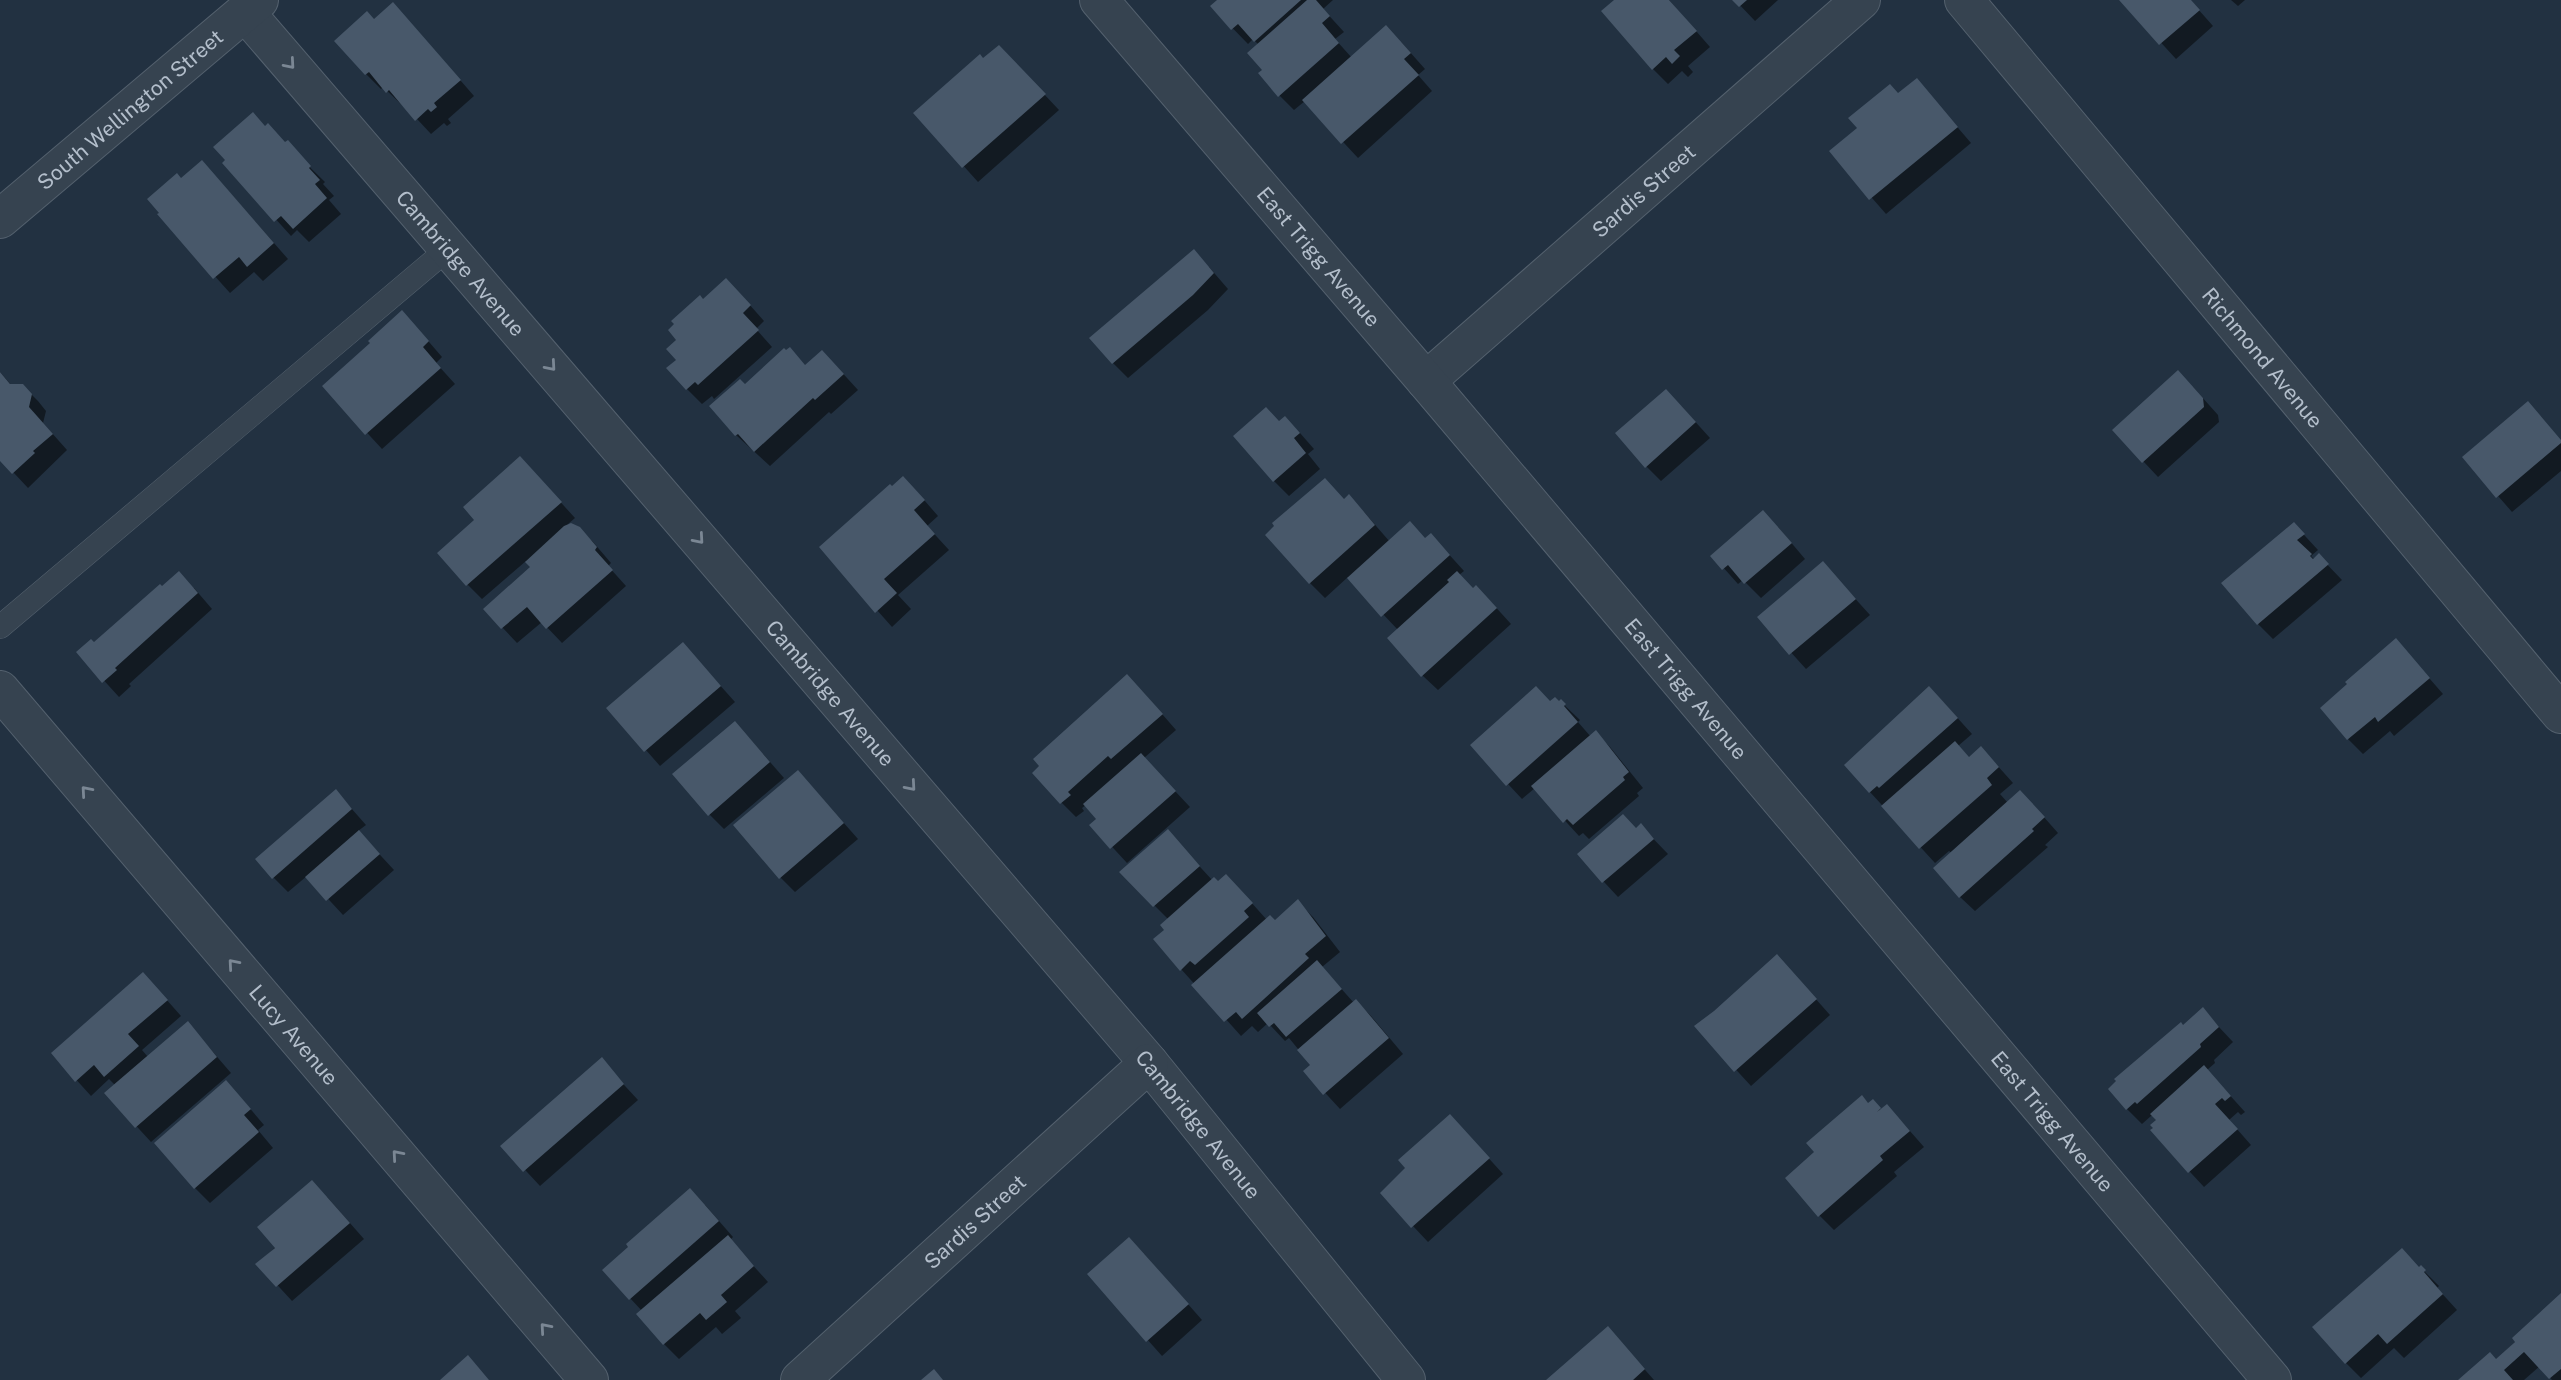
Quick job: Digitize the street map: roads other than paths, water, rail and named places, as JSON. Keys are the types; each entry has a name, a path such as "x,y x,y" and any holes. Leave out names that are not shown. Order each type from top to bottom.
{"street":[{"name":"East Trigg Avenue","path":"1099,0 1426,381 2272,1380"},
{"name":"Sardis Street","path":"1426,381 1861,0"},
{"name":"Richmond Avenue","path":"1964,0 2561,714"},
{"name":"South Wellington Street","path":"0,219 252,6"},
{"name":"Cambridge Avenue","path":"252,6 449,248 1149,1063 1406,1380"},
{"name":"Lucy Avenue","path":"0,691 589,1380"},
{"name":"Sardis Street","path":"800,1380 1149,1063"}],"lane":[{"path":"0,627 449,248"}]}
